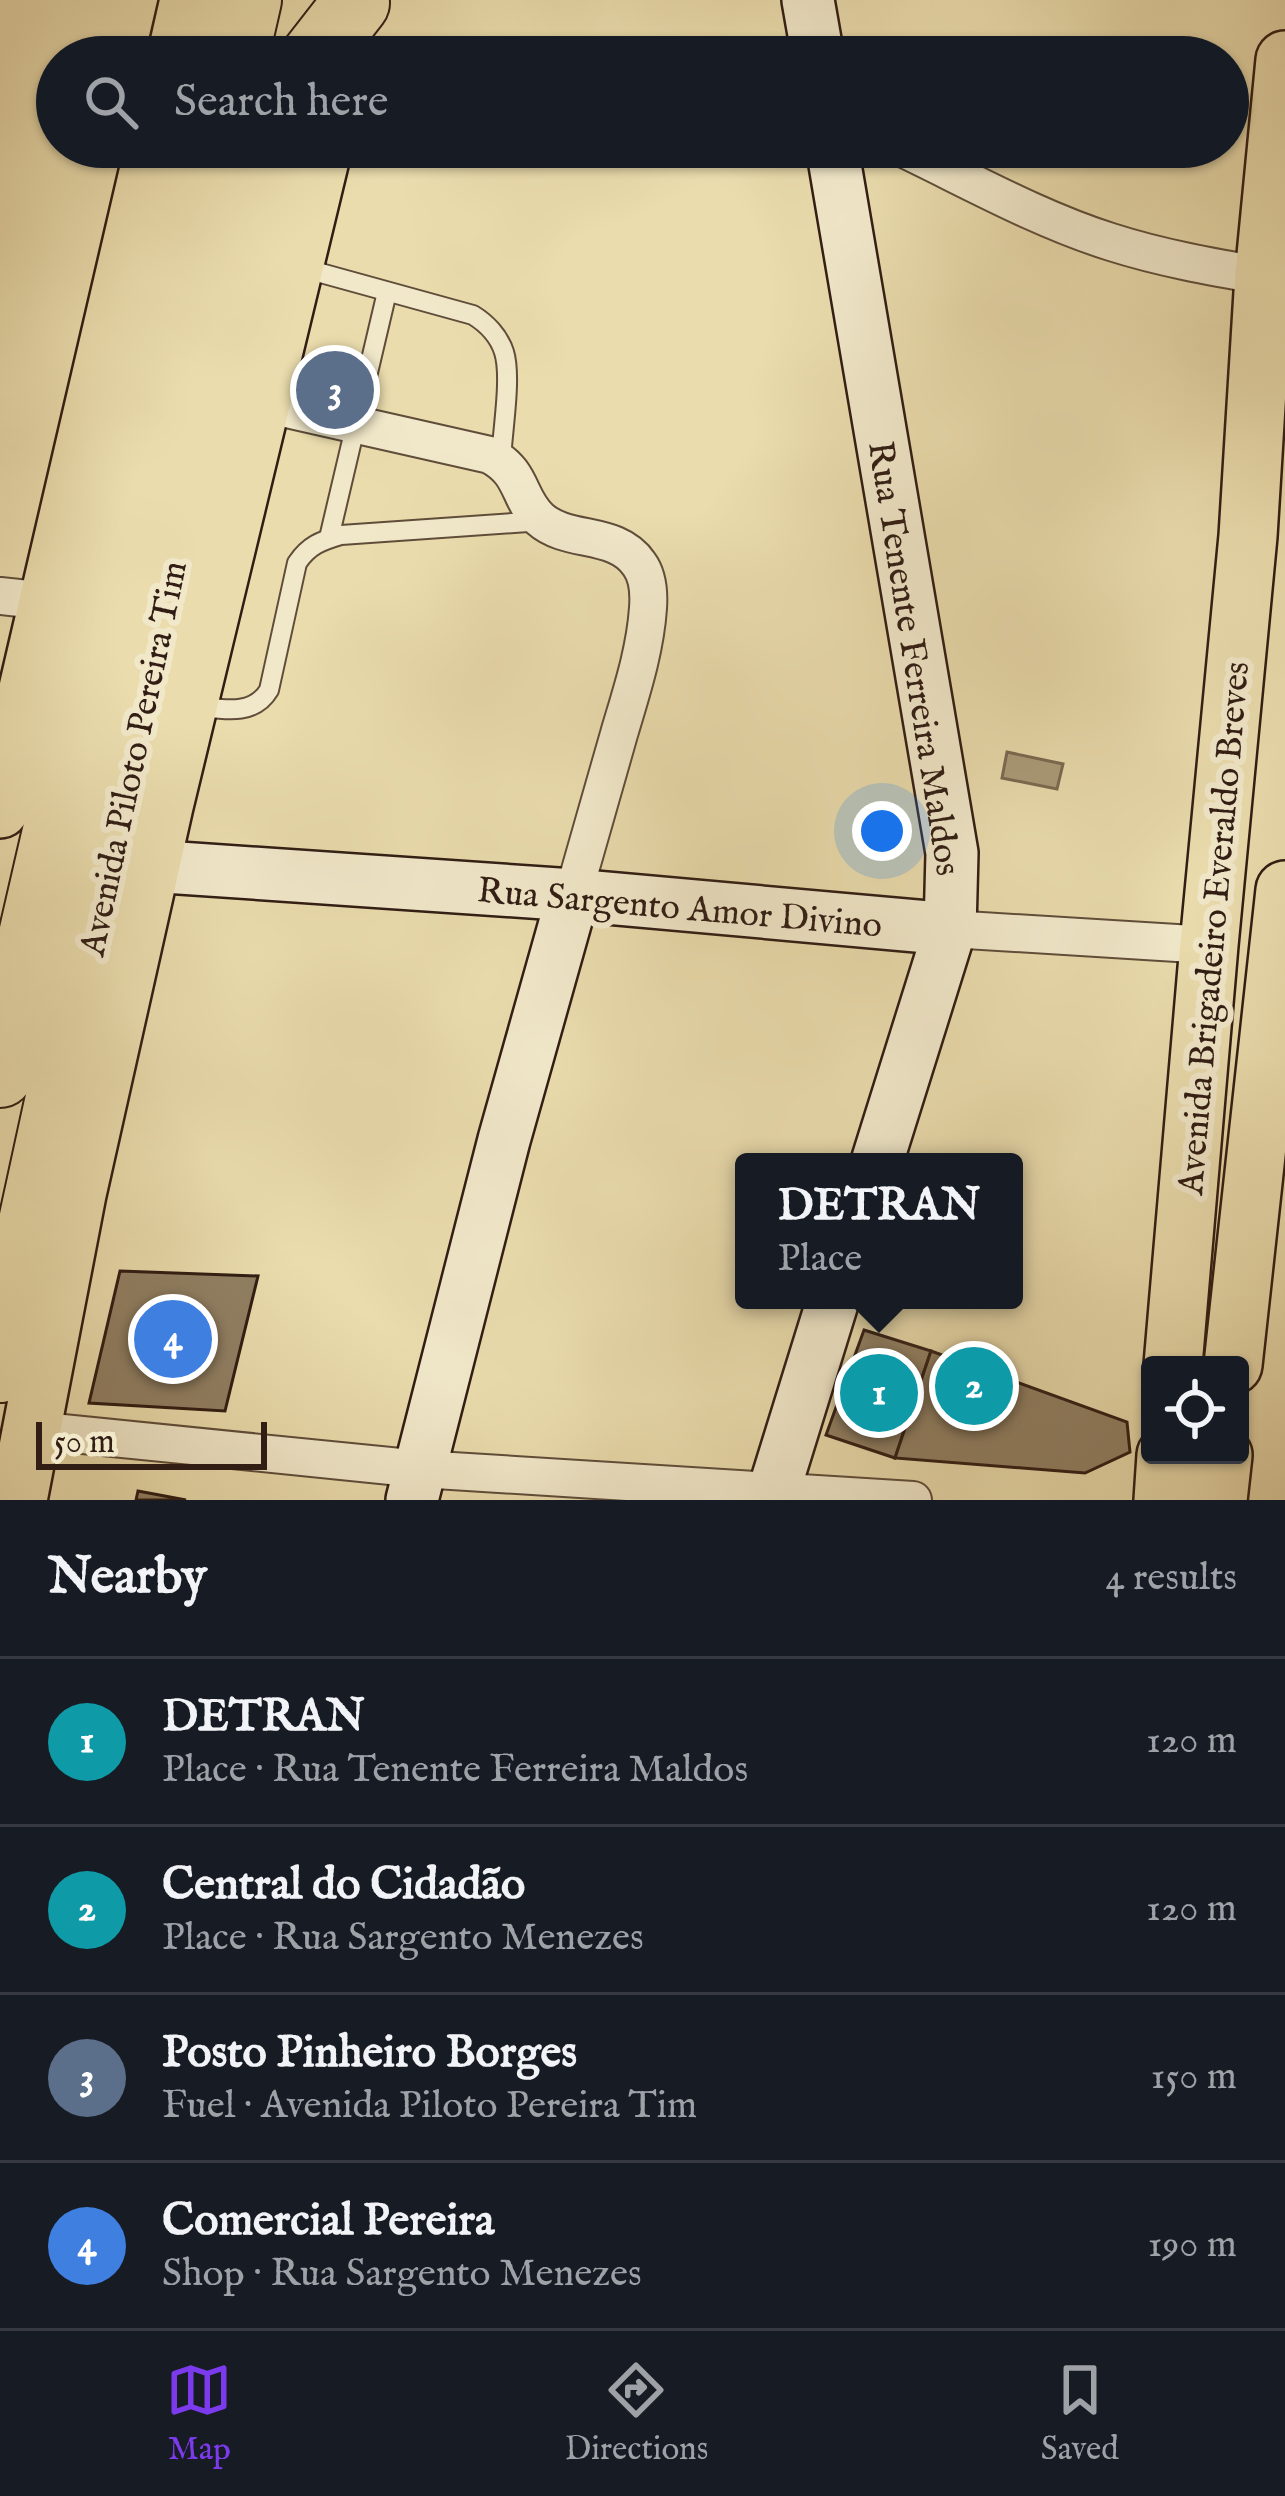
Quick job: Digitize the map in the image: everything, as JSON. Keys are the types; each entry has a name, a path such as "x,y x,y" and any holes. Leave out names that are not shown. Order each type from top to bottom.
{"highway":[{"path":"240,36 248,0"},
{"path":"312,36 339,15"},
{"name":"Avenida Piloto Pereira Tim","path":"0,1075 209,168"},
{"name":"Avenida Piloto Pereira Tim","path":"6,1344 261,168"},
{"path":"6,1344 88,1146"}],"main road":[{"path":"181,36 189,0"},
{"name":"Avenida Brigadeiro Everaldo Breves","path":"1174,1356 1209,945 1260,658 1267,544 1264,276 1285,60"},
{"path":"0,809 24,598 148,168"},
{"path":"18,1500 88,1146 150,866 318,168"},
{"name":"Avenida Brigadeiro Everaldo Breves","path":"1234,1356 1283,938"},
{"path":"1163,1500 1165,1464"},
{"path":"1218,1500 1222,1464"}],"street":[{"path":"808,0 814,36"},
{"name":"Rua Tenente Ferreira Maldos","path":"836,168 952,853 950,928 880,1153"},
{"path":"944,168 1108,242 1264,276"},
{"path":"260,403 464,447 501,461 542,521 610,542 638,561 649,594 642,655 504,1140 416,1485"},
{"name":"Rua Sargento Amor Divino","path":"150,866 1209,945"},
{"path":"772,1495 830,1309"},
{"path":"33,1430 416,1485 913,1500"}],"lane":[{"path":"294,266 473,315 488,324 504,352 501,461"},
{"path":"329,538 388,292"},
{"path":"190,706 236,710 262,701 269,690 297,563 317,542 341,535 542,521"}],"shaded area":[{"path":"1007,752 1063,764 1057,789 1002,778"}],"building":[{"path":"120,1271 258,1276 225,1411 89,1403"},
{"path":"864,1330 931,1351 895,1458 826,1435"},
{"path":"931,1351 1127,1422 1130,1452 1085,1473 895,1458"},
{"path":"138,1491 186,1500 136,1500"}],"place":[{"name":"Posto Pinheiro Borges","path":"335,390"},
{"name":"Comercial Pereira","path":"173,1339"},
{"name":"Central do Cidadão","path":"974,1386"},
{"name":"DETRAN","path":"879,1393"}]}
